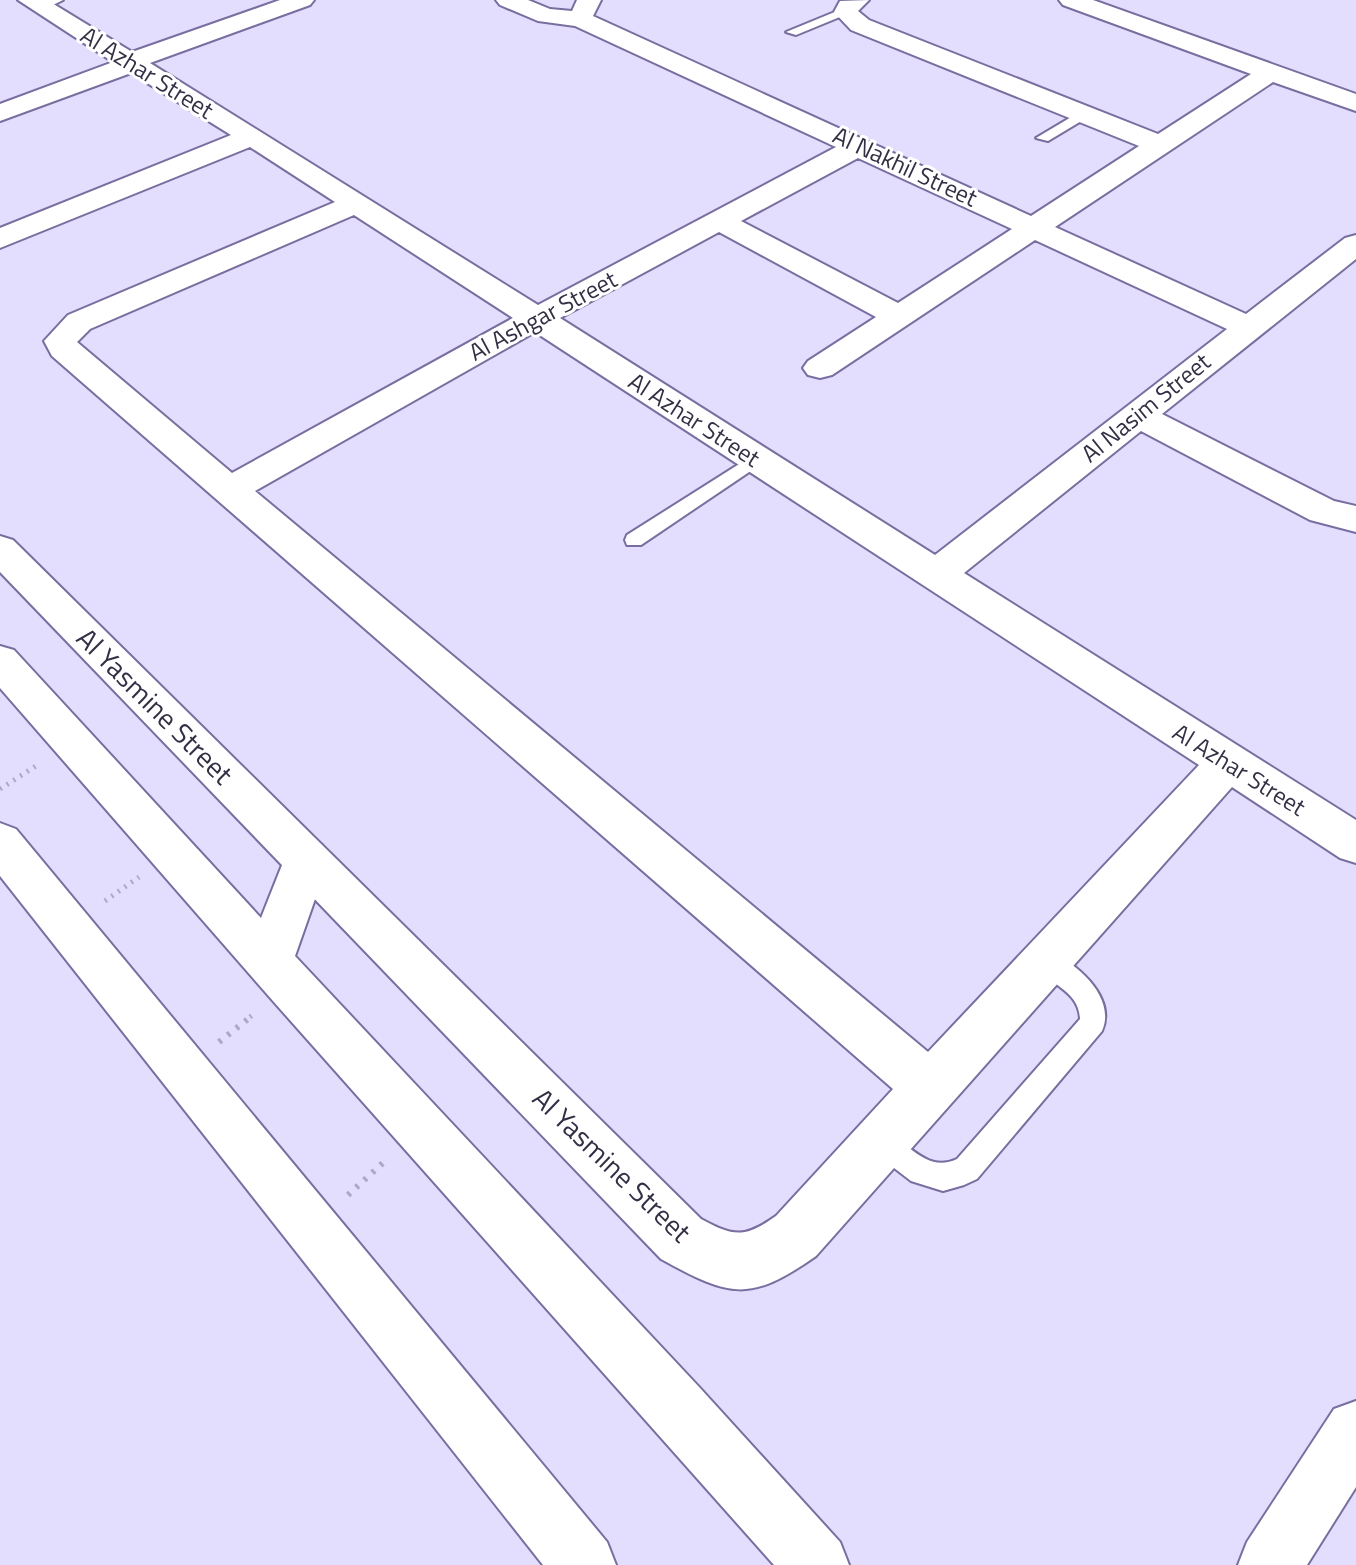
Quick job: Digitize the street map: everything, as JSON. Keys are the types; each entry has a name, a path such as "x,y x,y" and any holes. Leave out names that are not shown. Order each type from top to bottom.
{"street":[{"path":"0,113 302,0"},
{"name":"Al Nakhil Street","path":"508,0 546,16 584,9 859,146 1248,327"},
{"path":"1071,0 1356,103"},
{"name":"Al Azhar Street","path":"43,2 129,63 252,136 755,460 938,573 1227,764 1356,844"},
{"path":"852,6 860,25 1158,144"},
{"path":"820,368 1271,72"},
{"path":"0,239 252,136"},
{"name":"Al Ashgar Street","path":"229,490 535,319 859,146"},
{"path":"355,204 79,322 67,330 60,341 64,349 931,1088"},
{"path":"720,221 901,317"},
{"name":"Al Nasim Street","path":"938,573 1356,244"},
{"path":"1138,416 1323,511 1356,519"},
{"name":"Al Yasmine Street","path":"0,549 681,1239 719,1260 762,1260 796,1236 1227,764"},
{"path":"0,661 817,1565"},
{"path":"0,842 584,1565"},
{"path":"280,972 306,859"},
{"path":"1270,1565 1356,1431"}],"lane":[{"path":"792,32 852,6"},
{"path":"1043,138 1083,114"},
{"path":"634,540 755,460"},
{"path":"880,1141 913,1168 935,1178 947,1179 967,1169 1093,1023 1092,1002 1085,992 1046,961"}],"path":[{"path":"69,926 173,854"},
{"path":"185,1069 280,972"},
{"path":"312,1227 421,1128"}]}
